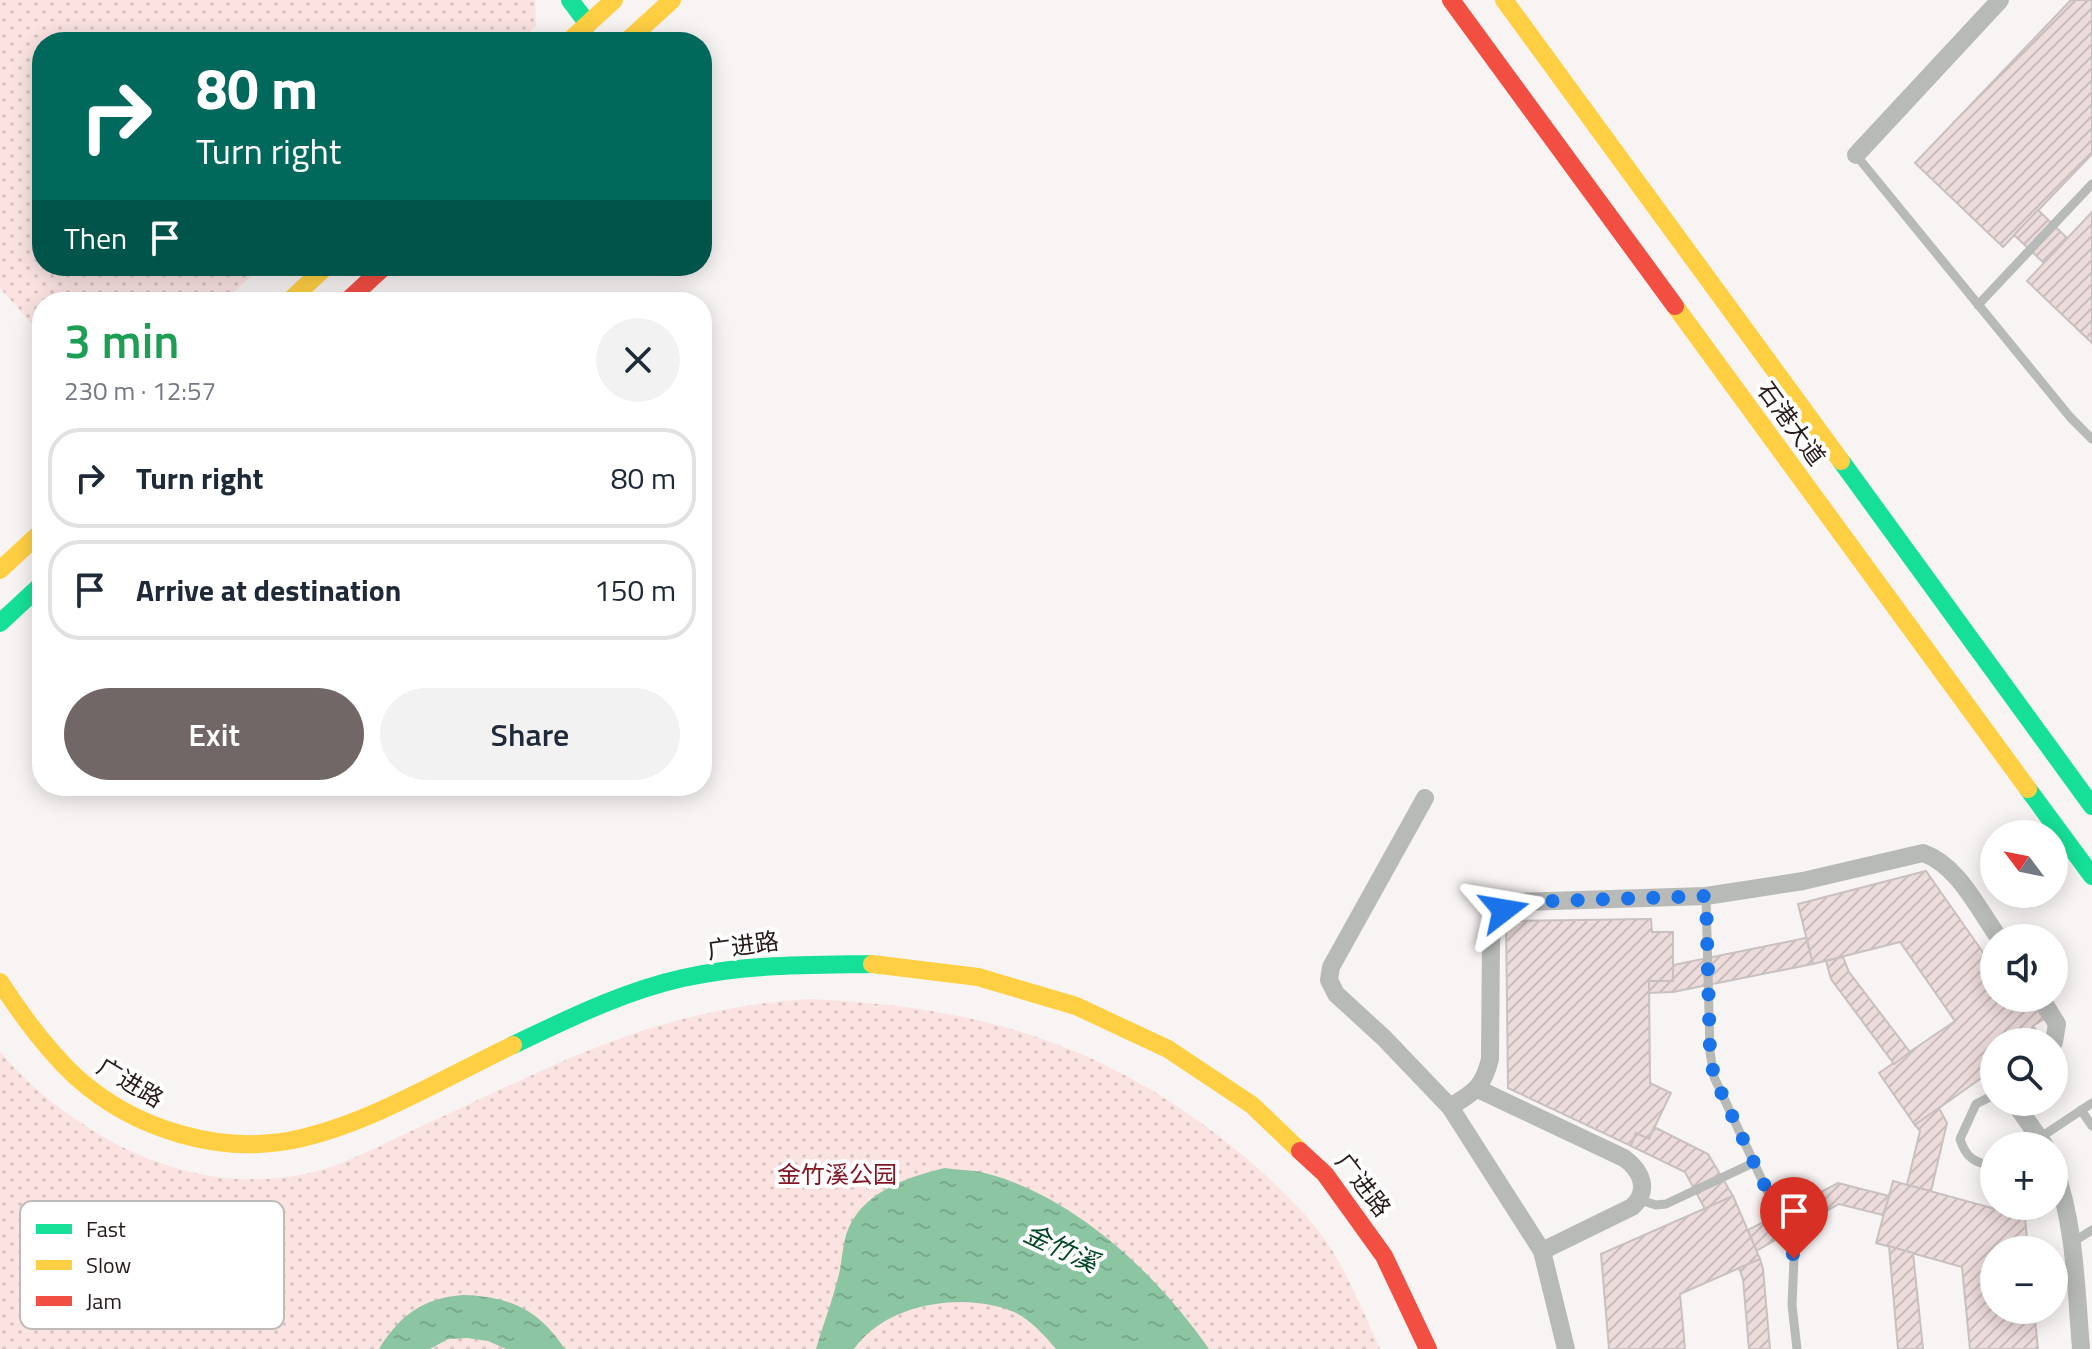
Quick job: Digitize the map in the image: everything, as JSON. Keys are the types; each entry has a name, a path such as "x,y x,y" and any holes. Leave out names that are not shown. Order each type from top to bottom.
{"main road":[{"path":"570,0 588,24"},
{"path":"579,32 614,0"},
{"path":"637,32 672,0"},
{"name":"石港大道","path":"1451,0 2092,876"},
{"name":"石港大道","path":"1504,0 2092,806"},
{"path":"299,292 316,276"},
{"path":"357,292 374,276"},
{"path":"0,570 32,540"},
{"path":"0,623 32,593"},
{"name":"广进路","path":"0,982 24,1020 62,1066 98,1096 129,1116 202,1141 262,1144 320,1133 381,1109 574,1017 654,986 740,968 818,961 915,964 1003,983 1098,1014 1172,1049 1235,1091 1294,1140 1344,1194 1389,1261 1428,1349"}],"street":[{"path":"1856,155 2000,0"},
{"path":"1425,798 1331,967 1329,980 1336,994 1384,1038 1450,1107 1542,1251 1566,1349"},
{"path":"1450,1107 1478,1089 1486,1077 1490,1059 1491,939 1495,924 1504,910 1520,902 1706,896 1803,881 1923,853 1938,858 1949,869 1989,924"},
{"path":"1478,1089 1624,1158 1634,1165 1641,1176 1644,1190 1640,1200 1632,1207 1542,1251"},
{"path":"2067,1220 2073,1242 2081,1349"}],"lane":[{"path":"1856,155 2070,417 2092,439"},
{"path":"1978,305 2092,184"},
{"path":"1706,896 1710,1052 1714,1077 1790,1240 1794,1259 1792,1305 1797,1349"},
{"path":"1980,1102 1976,1104 1960,1139 1963,1151 1972,1161 1980,1163"},
{"path":"2054,1132 2092,1103"},
{"path":"2081,1110 2092,1126"},
{"path":"1640,1200 1656,1205 1666,1204 1753,1163"},
{"path":"2073,1242 2092,1230"}],"green space":[{"path":"0,0 535,0 536,26 530,32 32,32 32,276 251,276 234,292 32,292 32,324 0,288"},
{"name":"金竹溪公园","path":"808,999 870,1003 984,1022 1038,1037 1090,1058 1140,1084 1190,1115 1240,1153 1302,1211 1339,1262 1380,1349 0,1349 0,1051 47,1098 125,1148 198,1174 223,1178 274,1178 315,1172 343,1162 545,1069 643,1030 752,1005"}],"water":[{"name":"金竹溪","path":"945,1168 981,1172 1015,1183 1048,1198 1080,1218 1138,1266 1209,1349 1056,1349 1032,1324 1014,1312 972,1302 950,1302 927,1305 885,1321 868,1333 854,1349 816,1349 852,1220 886,1189 915,1176"},
{"path":"463,1295 509,1302 522,1308 544,1324 565,1349 506,1349 488,1341 467,1338 448,1339 430,1349 379,1349 395,1327 414,1310 436,1300"}],"building":[{"path":"2071,0 2092,0 2092,154 2003,247 1915,163"},
{"path":"2038,210 2067,238 2044,263 2014,235"},
{"path":"2092,212 2092,343 2027,281"},
{"path":"1926,871 1980,948 1980,1012 2039,1012 2044,1019 2034,1028 1980,1028 1980,1079 1915,1125 1879,1073 1955,1021 1900,942 1813,964 1798,904"},
{"path":"1651,919 1652,932 1673,932 1673,981 1649,981 1650,1083 1671,1093 1649,1139 1636,1133 1631,1146 1508,1088 1506,921"},
{"path":"1806,938 1813,964 1673,992 1649,993 1649,981 1673,981 1673,965"},
{"path":"1843,957 1849,972 1910,1052 1894,1064 1831,979 1826,961"},
{"path":"1939,1108 1947,1123 1931,1191 1907,1185 1920,1131 1915,1125"},
{"path":"1654,1127 1708,1154 1733,1196 1705,1209 1685,1172 1631,1146 1636,1133 1649,1139"},
{"path":"1893,1181 1980,1205 1980,1220 2025,1220 2027,1236 1980,1236 1980,1324 2035,1324 2038,1349 1970,1349 1962,1267 1876,1243"},
{"path":"1838,1183 1889,1196 1883,1215 1839,1204 1756,1251 1748,1230"},
{"path":"1733,1196 1760,1259 1680,1294 1685,1349 1609,1349 1601,1254"},
{"path":"1889,1246 1913,1253 1923,1349 1898,1349"},
{"path":"1760,1259 1770,1349 1749,1349 1743,1279 1739,1268"}],"traffic: fast":[{"path":"570,0 588,24"},
{"path":"1841,461 2092,806"},
{"path":"0,623 32,593"},
{"path":"2028,789 2092,876"},
{"path":"513,1045 618,998 683,978 753,968 872,964"}],"traffic: slow":[{"path":"579,32 614,0"},
{"path":"637,32 672,0"},
{"path":"1504,0 1841,461"},
{"path":"299,292 316,276"},
{"path":"1675,306 2028,789"},
{"path":"0,570 32,540"},
{"path":"872,964 978,977 1076,1006 1168,1049 1252,1105 1300,1151"},
{"path":"0,982 55,1055 99,1096 153,1125 211,1141 272,1143 329,1130 383,1110 513,1045"}],"traffic: jam":[{"path":"1451,0 1675,306"},
{"path":"357,292 374,276"},
{"path":"1300,1151 1325,1174 1384,1256 1428,1349"}],"route":[{"path":"1504,910 1520,902 1706,896 1710,1052 1714,1077 1790,1240 1794,1259"}]}
